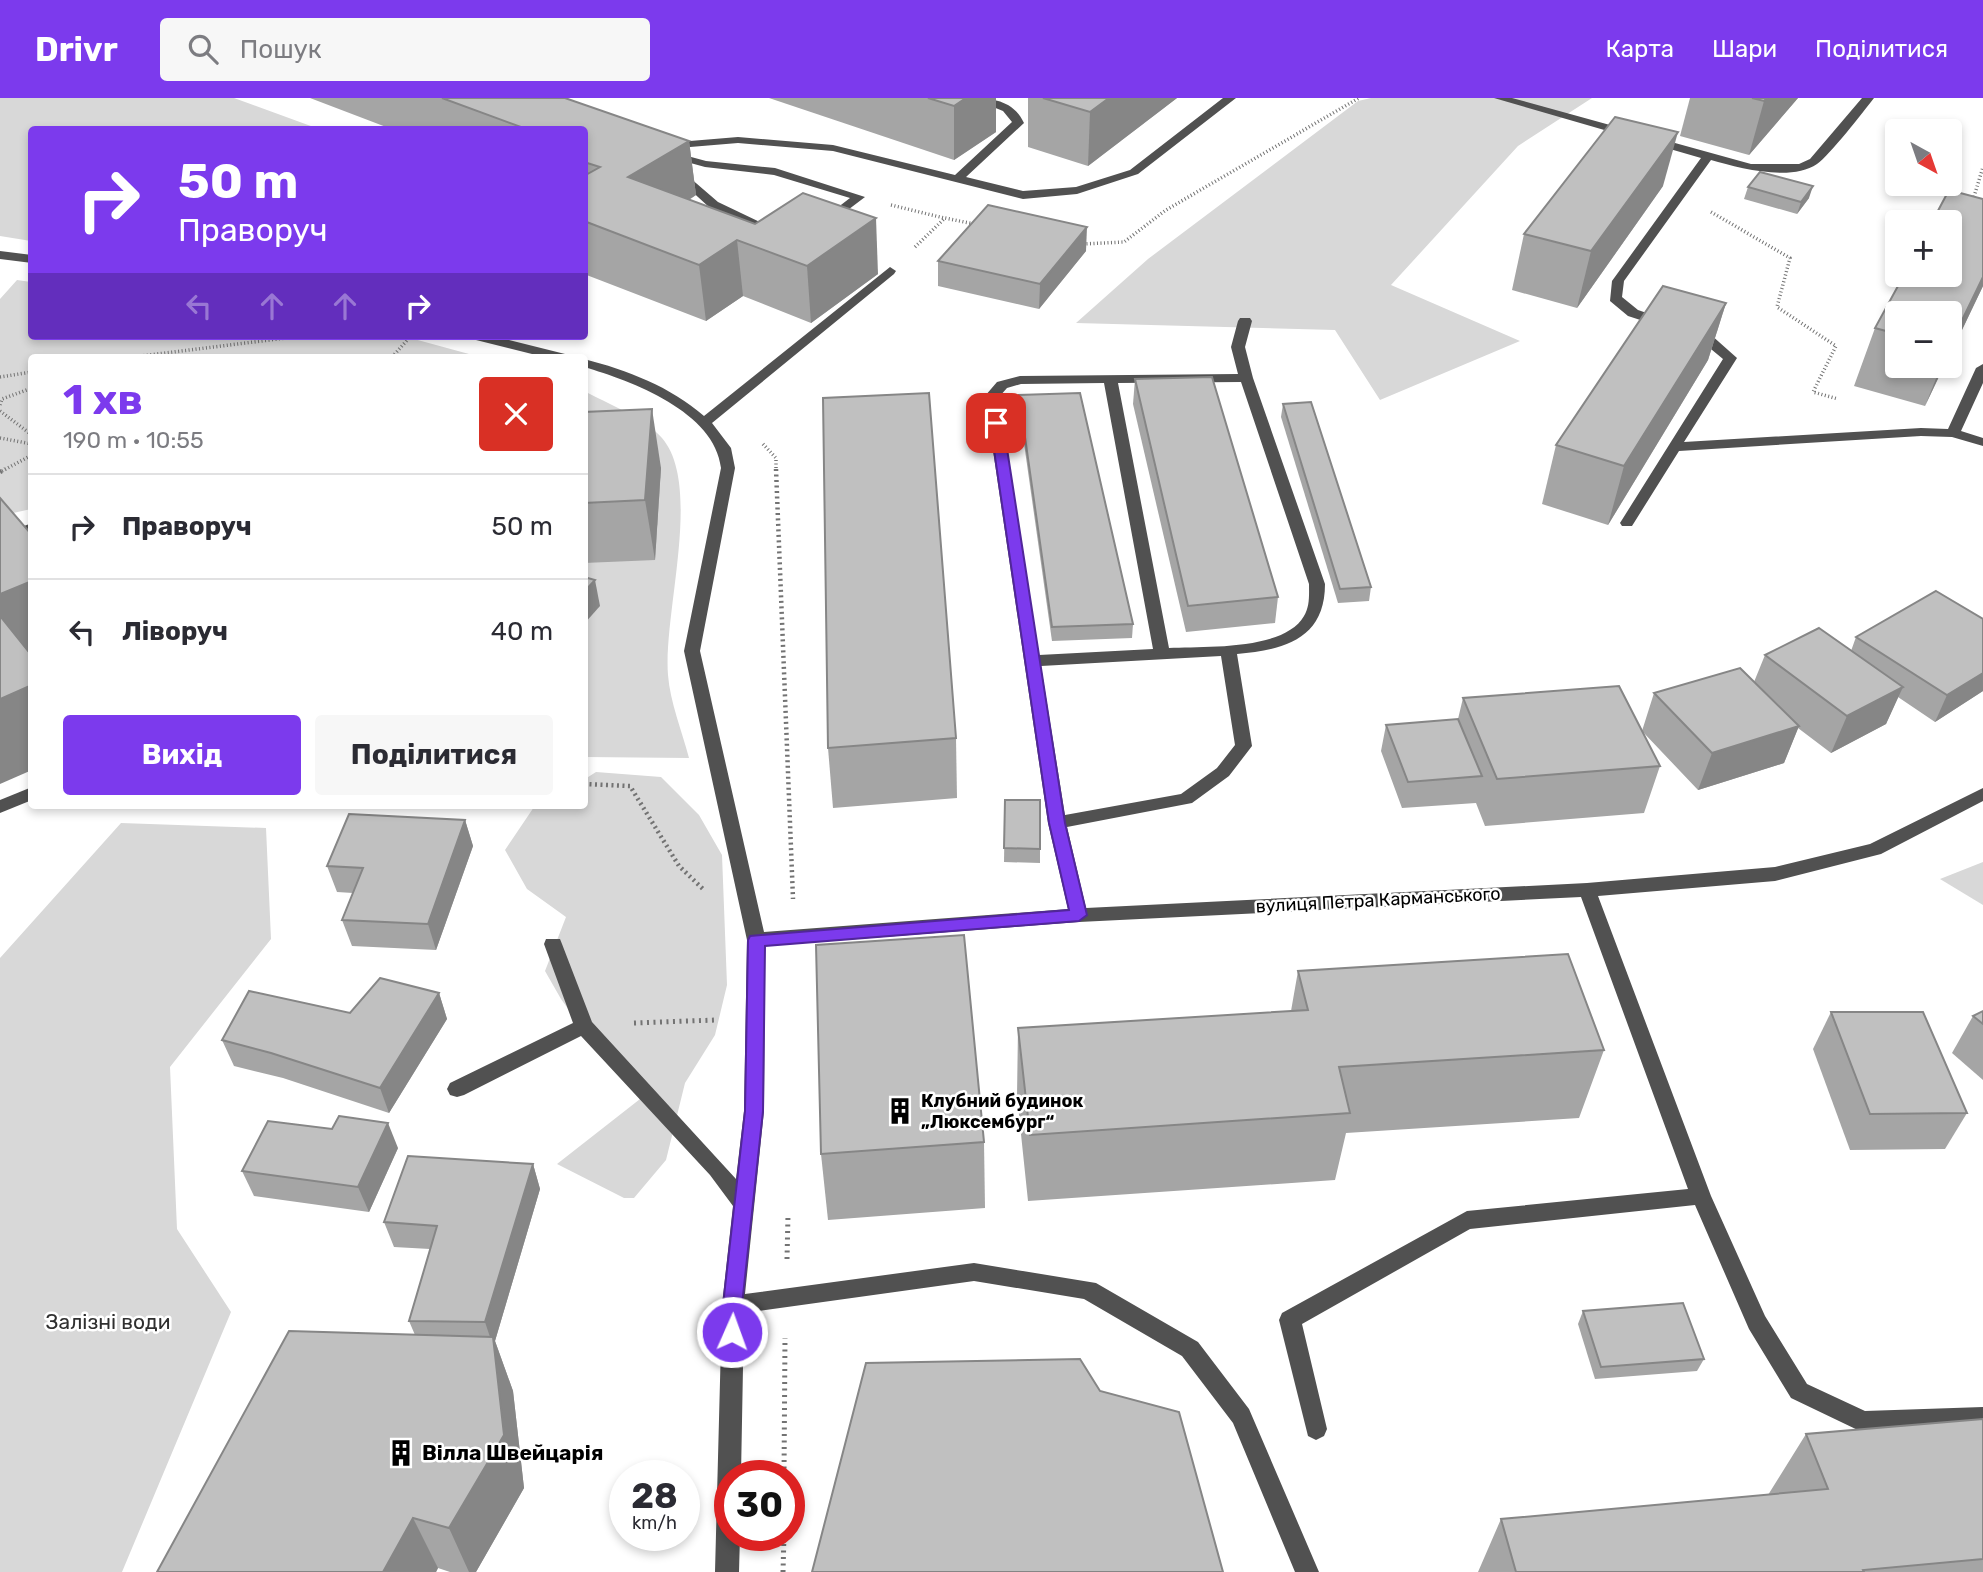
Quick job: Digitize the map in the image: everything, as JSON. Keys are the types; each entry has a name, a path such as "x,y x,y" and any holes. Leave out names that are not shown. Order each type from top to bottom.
{"street":[{"path":"959,177 1018,123 1015,115 1007,108 977,98"},
{"path":"654,152 738,141 833,148 959,177 1023,195 1077,190 1134,172 1230,98"},
{"path":"1500,98 1751,167 1801,167 1814,161 1868,98"},
{"path":"654,152 705,164 775,172 859,197"},
{"path":"654,152 714,205 762,226"},
{"path":"1628,523 1730,358 1705,337 1633,313 1615,298 1618,281 1708,156"},
{"path":"821,226 859,197"},
{"path":"0,255 28,258"},
{"path":"704,423 890,271"},
{"path":"1032,662 1228,650 1267,645 1288,638 1304,627 1315,614 1319,599 1317,584 1246,378 1238,347 1245,321"},
{"path":"493,340 548,354"},
{"path":"588,365 668,396 704,423 725,448 729,468 692,651 756,940 754,1111 733,1305 727,1572"},
{"path":"1953,433 1983,368"},
{"path":"1079,915 1057,823 992,396 1002,385 1020,380 1246,378"},
{"path":"1110,379 1162,654"},
{"path":"1676,447 1879,433 1953,433 1983,442"},
{"path":"0,540 28,529"},
{"path":"1057,823 1186,799 1223,772 1244,746 1228,650"},
{"name":"вулиця Петра Карманського","path":"756,940 1079,915 1587,890 1776,874 1875,849 1983,794"},
{"path":"0,807 28,795"},
{"path":"1587,890 1701,1196 1757,1322 1800,1391 1864,1422 1983,1417"},
{"path":"553,944 584,1026 717,1169 743,1203"},
{"path":"457,1089 584,1026"},
{"path":"1315,1429 1290,1320 1467,1220 1701,1196"},
{"path":"733,1305 974,1272 1088,1290 1191,1349 1241,1416 1307,1572"}],"path":[{"path":"1071,245 1125,242 1166,210 1359,98"},
{"path":"1972,208 1975,188 1983,167"},
{"path":"1681,194 1790,258 1777,307 1836,346 1813,392 1838,400"},
{"path":"859,197 983,226"},
{"path":"890,271 945,218"},
{"path":"155,354 268,340"},
{"path":"395,354 407,340"},
{"path":"165,354 183,350"},
{"path":"0,377 28,373"},
{"path":"0,405 2,399 28,389"},
{"path":"0,411 28,432"},
{"path":"0,438 28,442"},
{"path":"0,472 28,457"},
{"path":"588,784 630,786 679,866 707,893"},
{"path":"584,1026 755,1018"},
{"path":"783,1572 784,1551"}],"green space":[{"path":"0,98 234,98 311,126 28,126 28,241 0,236"},
{"path":"1371,98 1592,98 1518,146 1391,285 1520,341 1380,400 1335,330 1076,323 1148,259 1358,101"},
{"path":"17,280 28,282 28,340 418,340 469,354 28,354 28,510 0,516 0,299"},
{"path":"588,393 646,424 662,438 674,459 680,487 681,518 668,649 668,675 689,758 588,757"},
{"path":"596,772 661,777 699,815 722,855 727,985 715,1035 685,1083 666,1160 634,1198 624,1198 557,1164 649,1092 601,1055 561,999 545,971 566,917 527,889 505,850 533,809 588,809 588,777"},
{"name":"Залізні води","path":"121,823 266,828 271,939 170,1067 177,1229 231,1312 122,1572 0,1572 0,958"},
{"path":"1983,862 1983,905 1940,879"}],"building":[{"path":"442,98 565,98 689,141 628,177 755,224 803,193 876,218 807,266 737,240 699,265 588,223 588,174 600,167 588,163 588,126 518,126"},
{"path":"928,98 966,98 954,106"},
{"path":"1043,98 1109,98 1090,112"},
{"path":"1615,117 1678,132 1591,251 1524,234"},
{"path":"1760,172 1813,186 1801,202 1748,187"},
{"path":"1962,193 1983,199 1983,277 1962,320 1962,301 1890,301 1897,287 1962,287 1962,210 1938,210 1946,196 1962,196"},
{"path":"988,205 1087,227 1040,284 938,261"},
{"path":"1663,286 1726,303 1624,466 1556,445"},
{"path":"1885,310 1885,331 1875,328"},
{"path":"1212,377 1278,597 1188,606 1135,379"},
{"path":"929,393 956,738 828,748 823,398"},
{"path":"1080,393 1133,624 1052,627 1019,395"},
{"path":"1311,402 1371,587 1340,589 1283,404"},
{"path":"652,409 645,500 588,503 588,412"},
{"path":"0,498 28,530 28,583 0,594"},
{"path":"588,578 595,580 588,588"},
{"path":"1936,591 1983,619 1983,673 1947,695 1856,637"},
{"path":"0,616 28,651 28,687 0,699"},
{"path":"1819,628 1903,687 1847,716 1765,655"},
{"path":"1740,668 1799,726 1712,753 1654,693"},
{"path":"1619,686 1660,766 1497,779 1463,698"},
{"path":"1458,719 1482,776 1408,782 1386,725"},
{"path":"1005,800 1040,800 1040,849 1004,848"},
{"path":"349,814 465,820 428,924 342,920 363,868 327,866"},
{"name":"Клубний будинок „Люксембург“","path":"964,935 984,1142 821,1154 816,945"},
{"path":"1568,954 1604,1050 1339,1067 1350,1113 1030,1135 1018,1028 1308,1010 1298,971"},
{"path":"380,978 439,993 380,1088 222,1040 249,991 350,1013"},
{"path":"1983,1011 1983,1024 1973,1016"},
{"path":"1831,1012 1923,1012 1967,1113 1870,1114"},
{"path":"339,1116 388,1123 358,1187 242,1171 268,1121 332,1129"},
{"path":"408,1156 533,1164 485,1322 409,1321 437,1226 384,1222"},
{"path":"1683,1303 1704,1359 1601,1367 1583,1311"},
{"name":"Вілла Швейцарія","path":"289,1331 493,1337 504,1435 449,1528 413,1518 383,1572 157,1572"},
{"path":"1080,1359 1100,1391 1179,1412 1223,1572 812,1572 866,1363"},
{"path":"1983,1419 1983,1559 1863,1570 1864,1572 1516,1572 1501,1519 1828,1489 1806,1434"}],"place":[{"name":"Клубний будинок „Люксембург“","path":"900,1111"},
{"name":"Вілла Швейцарія","path":"401,1453"}],"route":[{"path":"732,1332 754,1111 756,940 1079,915 1057,823 996,423"}]}
